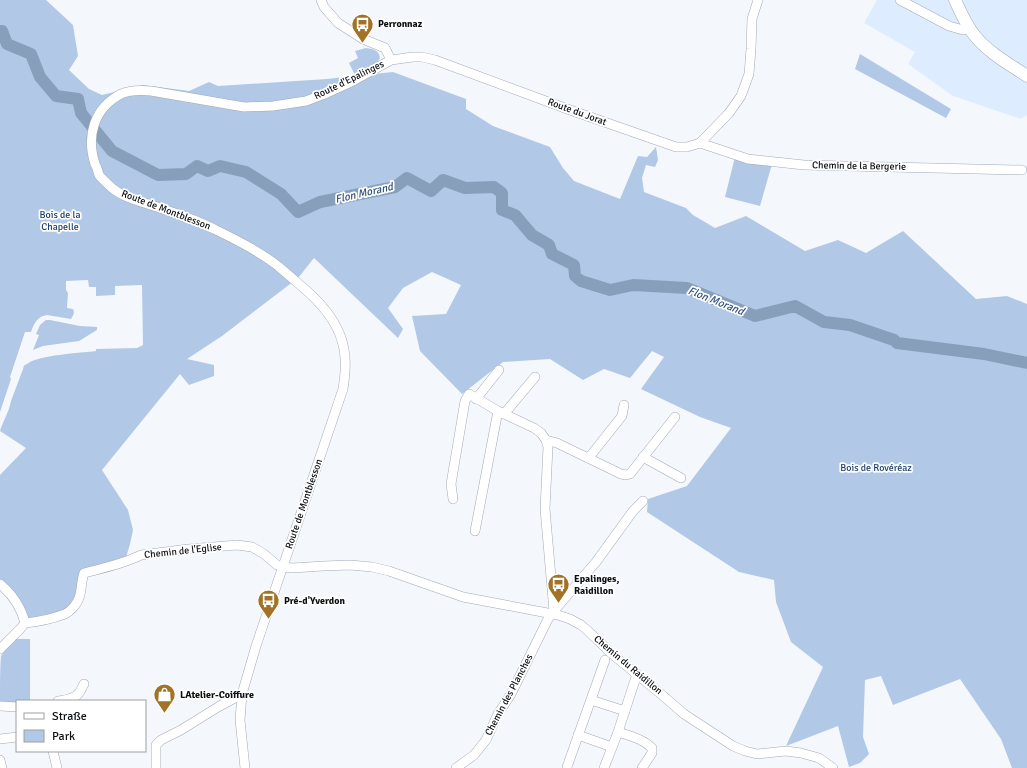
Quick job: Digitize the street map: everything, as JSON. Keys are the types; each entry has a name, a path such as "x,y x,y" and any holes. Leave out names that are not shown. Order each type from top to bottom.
{"main road":[{"path":"955,0 970,29 983,44 993,53 1027,76"}],"street":[{"path":"321,0 328,12 338,23 363,39 386,48 391,60"},
{"path":"700,143 729,113 741,96 749,74 752,19 758,0"},
{"path":"900,0 949,26 963,30 970,29"},
{"name":"Route du Jorat","path":"391,60 422,57 435,60 676,147 687,147 700,143"},
{"name":"Route d'Epalinges","path":"306,101 349,83 391,60"},
{"name":"Route de Montblesson","path":"245,768 240,720 242,694 343,389 346,374 346,361 340,335 325,308 307,290 264,256 234,238 196,220 127,197 114,189 100,175 92,150 91,137 95,122 100,112 106,105 122,94 137,90 151,91 244,107 273,106 306,101"},
{"name":"Chemin de la Bergerie","path":"700,143 748,159 804,165 1022,170"},
{"path":"476,399 499,370"},
{"path":"475,531 501,413 535,377"},
{"path":"454,498 451,484 465,401 469,394 501,413 534,428 541,433 548,446 545,509 553,613"},
{"path":"588,458 592,455 622,416 624,405"},
{"path":"546,440 557,442 621,474 626,475 630,474 675,417"},
{"path":"643,457 681,478"},
{"path":"553,613 596,562 633,511 643,501"},
{"name":"Chemin de l'Eglise","path":"24,623 66,614 79,599 82,577 84,573 116,565 141,555 237,545 252,547 264,554 277,565 283,567"},
{"name":"Chemin du Raidillon","path":"283,567 293,568 350,565 372,567 389,571 462,597 553,613 570,619 587,630 612,654 684,714 739,749 757,754 786,751 801,753 819,758 833,768"},
{"path":"0,584 8,590 20,608 24,623 22,628 0,649"},
{"name":"Chemin des Planches","path":"456,768 474,755 486,740 498,714 514,688 553,613"},
{"path":"567,767 605,660"},
{"path":"605,768 637,674"},
{"path":"62,700 77,696 84,684"},
{"path":"156,768 156,745 161,740 242,694"},
{"path":"591,700 625,711"},
{"path":"0,706 16,707"},
{"path":"618,732 637,738 652,748 652,753 642,768"},
{"path":"578,735 612,747"},
{"path":"0,739 16,737"},
{"path":"53,752 57,768"},
{"path":"0,760 2,768"}],"shaded area":[{"path":"877,0 1027,0 1027,115 1021,119 953,96 908,64 915,52 864,23"}],"green space":[{"name":"Bois de Rovéréaz","path":"0,0 46,0 73,25 78,56 69,70 89,89 102,95 143,85 189,91 209,82 218,86 327,79 393,72 466,99 466,109 493,126 550,147 563,168 574,181 620,199 638,156 647,157 656,147 658,160 655,167 646,165 642,178 644,192 686,208 693,215 715,228 746,216 805,251 838,240 866,253 903,231 976,299 1007,296 1027,304 1027,768 1012,768 1001,739 960,679 893,705 881,676 865,680 863,737 869,754 860,763 849,767 838,726 786,746 823,667 791,642 776,602 774,580 739,572 647,512 648,499 687,486 731,428 700,417 641,389 664,357 652,351 630,378 604,369 583,380 550,359 503,362 462,394 420,351 412,316 446,314 461,285 432,272 403,288 388,308 403,329 398,338 314,258 298,278 222,336 187,359 214,365 214,376 189,385 180,374 102,470 128,510 133,530 124,564 82,574 78,601 69,613 24,623 0,582 0,475 26,448 0,431 1,427 25,365 40,358 49,356 96,351 96,349 137,348 143,345 142,285 115,286 115,295 96,296 96,287 89,287 88,280 66,281 66,290 68,293 67,308 73,309 73,316 71,319 47,315 41,317 37,320 31,332 25,332 0,412"},
{"path":"366,48 373,49 377,52 380,58 377,63 355,75 349,63 358,58 355,51"},
{"path":"860,54 951,109 946,118 855,69"},
{"path":"735,157 772,164 760,206 725,197"},
{"path":"46,320 80,326 97,327 97,330 79,341 43,346 33,350 39,335 36,334 40,325"},
{"path":"16,639 30,639 30,700 16,700 16,703 0,702 1,656"}],"waterway":[{"name":"Flon Morand","path":"0,31 2,31 7,44 31,54 40,77 56,96 78,99 81,113 112,151 158,175 186,174 197,166 208,171 220,166 246,172 281,194 298,212 320,202 395,187 407,178 431,191 443,180 465,188 494,187 502,193 502,210 515,215 532,235 549,245 552,254 574,265 575,276 581,281 610,290 633,285 687,288 755,316 795,306 824,322 850,325 894,340 897,343 984,354 1027,363"}],"place":[{"name":"Perronnaz","path":"362,44"},
{"name":"Epalinges, Raidillon","path":"558,604"},
{"name":"Pré-d'Yverdon","path":"269,620"},
{"name":"LAtelier-Coiffure","path":"165,714"}],"park label":[{"name":"Bois de la Chapelle","path":"60,220"}]}
